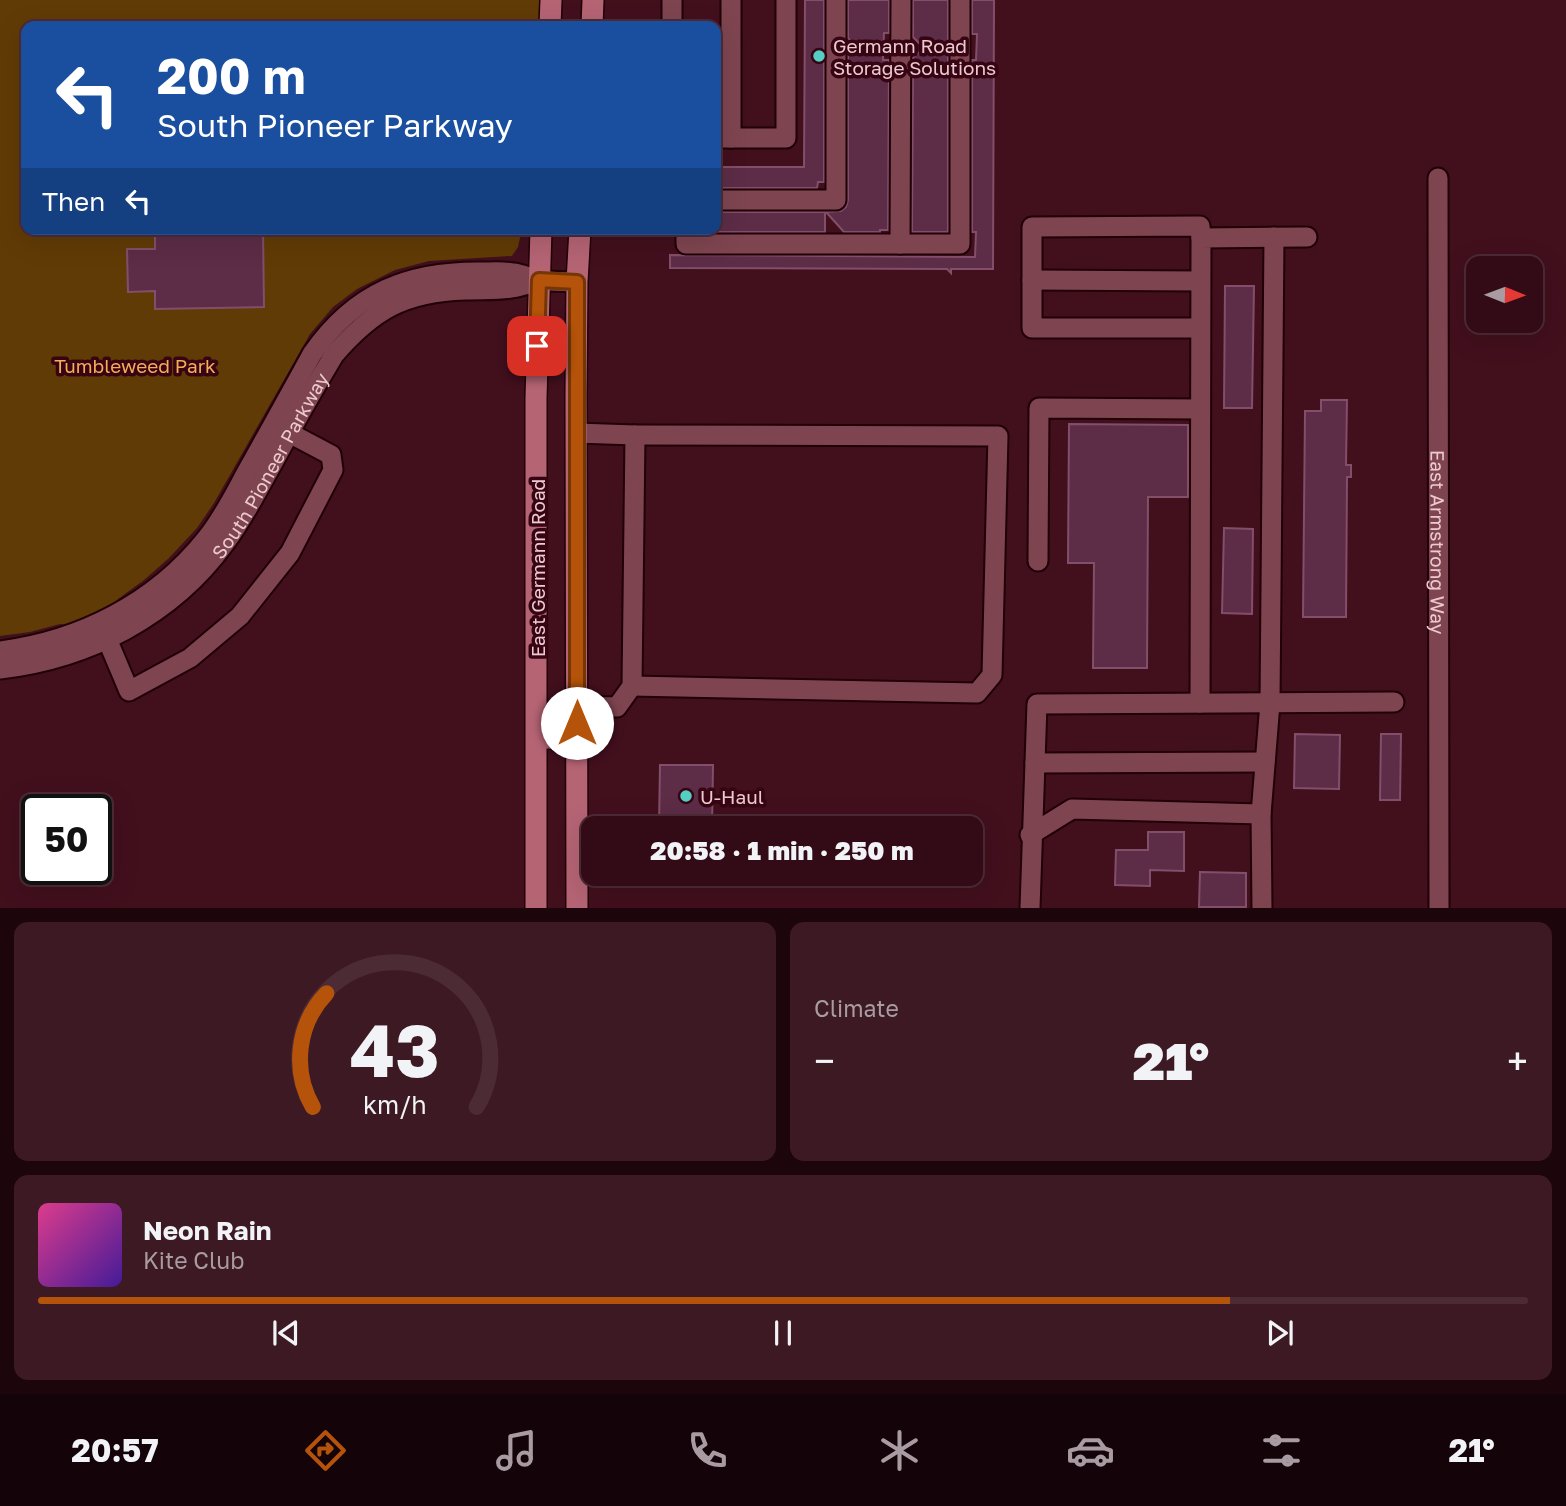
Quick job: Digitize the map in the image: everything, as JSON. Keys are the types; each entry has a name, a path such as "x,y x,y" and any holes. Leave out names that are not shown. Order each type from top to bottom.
{"main road":[{"path":"550,21 551,0"},
{"path":"592,21 593,0"},
{"name":"East Germann Road","path":"536,908 536,398 541,235"},
{"name":"East Germann Road","path":"578,908 576,433 580,235"},
{"path":"536,737 577,740"}],"street":[{"path":"672,0 672,21"},
{"path":"731,0 723,138 786,138 786,0"},
{"path":"721,200 836,201 836,0"},
{"path":"900,244 901,0"},
{"path":"681,240 960,244 960,0"},
{"name":"East Armstrong Way","path":"1438,177 1439,908"},
{"path":"1200,328 1032,328 1032,227 1200,226 1200,328 1200,409 1200,703"},
{"path":"1262,908 1261,814 1270,703 1274,237"},
{"path":"1200,238 1307,237"},
{"name":"South Pioneer Parkway","path":"0,669 58,658 103,631 174,573 195,552 281,429 324,337 338,321 372,295 412,279 447,273 515,273 539,280 577,282"},
{"path":"1032,280 1200,281"},
{"path":"1038,561 1039,408 1200,409"},
{"path":"103,631 129,691 190,658 240,616 290,553 333,470 331,456 281,429"},
{"path":"576,433 998,436 992,675 977,693 632,687"},
{"path":"577,706 617,707 632,687 635,435"},
{"name":"South Pioneer Parkway","path":"0,651 103,631"},
{"path":"1030,908 1030,835 1037,704 1394,702"},
{"path":"1035,763 1265,762"},
{"path":"1030,835 1072,809 1261,814"}],"green space":[{"name":"Tumbleweed Park","path":"0,0 540,0 539,21 21,21 21,235 521,235 518,247 512,256 429,261 395,270 357,289 333,307 310,334 214,503 197,528 169,558 118,599 113,607 73,626 60,624 0,636"}],"building":[{"path":"805,0 824,0 824,182 818,182 817,188 721,188 721,167 804,167"},
{"path":"848,0 889,0 889,33 884,33 883,60 889,60 888,230 880,232 844,232 826,212 841,211 848,200 848,55 858,47 848,38"},
{"path":"913,0 948,0 948,232 912,232 913,58 924,48 913,37"},
{"path":"972,0 994,0 993,269 951,269 951,273 947,269 670,268 670,255 975,257 976,232 972,232 972,60 976,60 977,34 972,34"},
{"path":"721,212 825,212 825,232 721,232"},
{"path":"155,235 263,235 264,307 155,309 155,291 128,292 127,249 155,249"},
{"path":"1225,286 1254,286 1252,408 1224,408"},
{"path":"1321,400 1347,400 1346,465 1351,465 1351,477 1347,477 1346,617 1303,617 1305,411 1321,411"},
{"path":"1069,424 1188,425 1188,497 1148,497 1147,668 1093,668 1094,563 1068,563"},
{"path":"1224,528 1253,529 1252,614 1222,613"},
{"path":"1295,734 1340,735 1339,789 1294,788"},
{"path":"1381,734 1401,734 1400,800 1380,800"},
{"name":"U-Haul","path":"660,765 713,765 712,816 659,816"},
{"path":"1148,832 1184,832 1184,871 1150,870 1150,886 1115,885 1116,850 1148,850"},
{"path":"1200,872 1246,873 1246,907 1199,907"}],"place":[{"name":"Germann Road Storage Solutions","path":"819,56"},
{"name":"U-Haul","path":"686,796"}],"route":[{"path":"537,346 539,280 577,282 577,723"}]}
